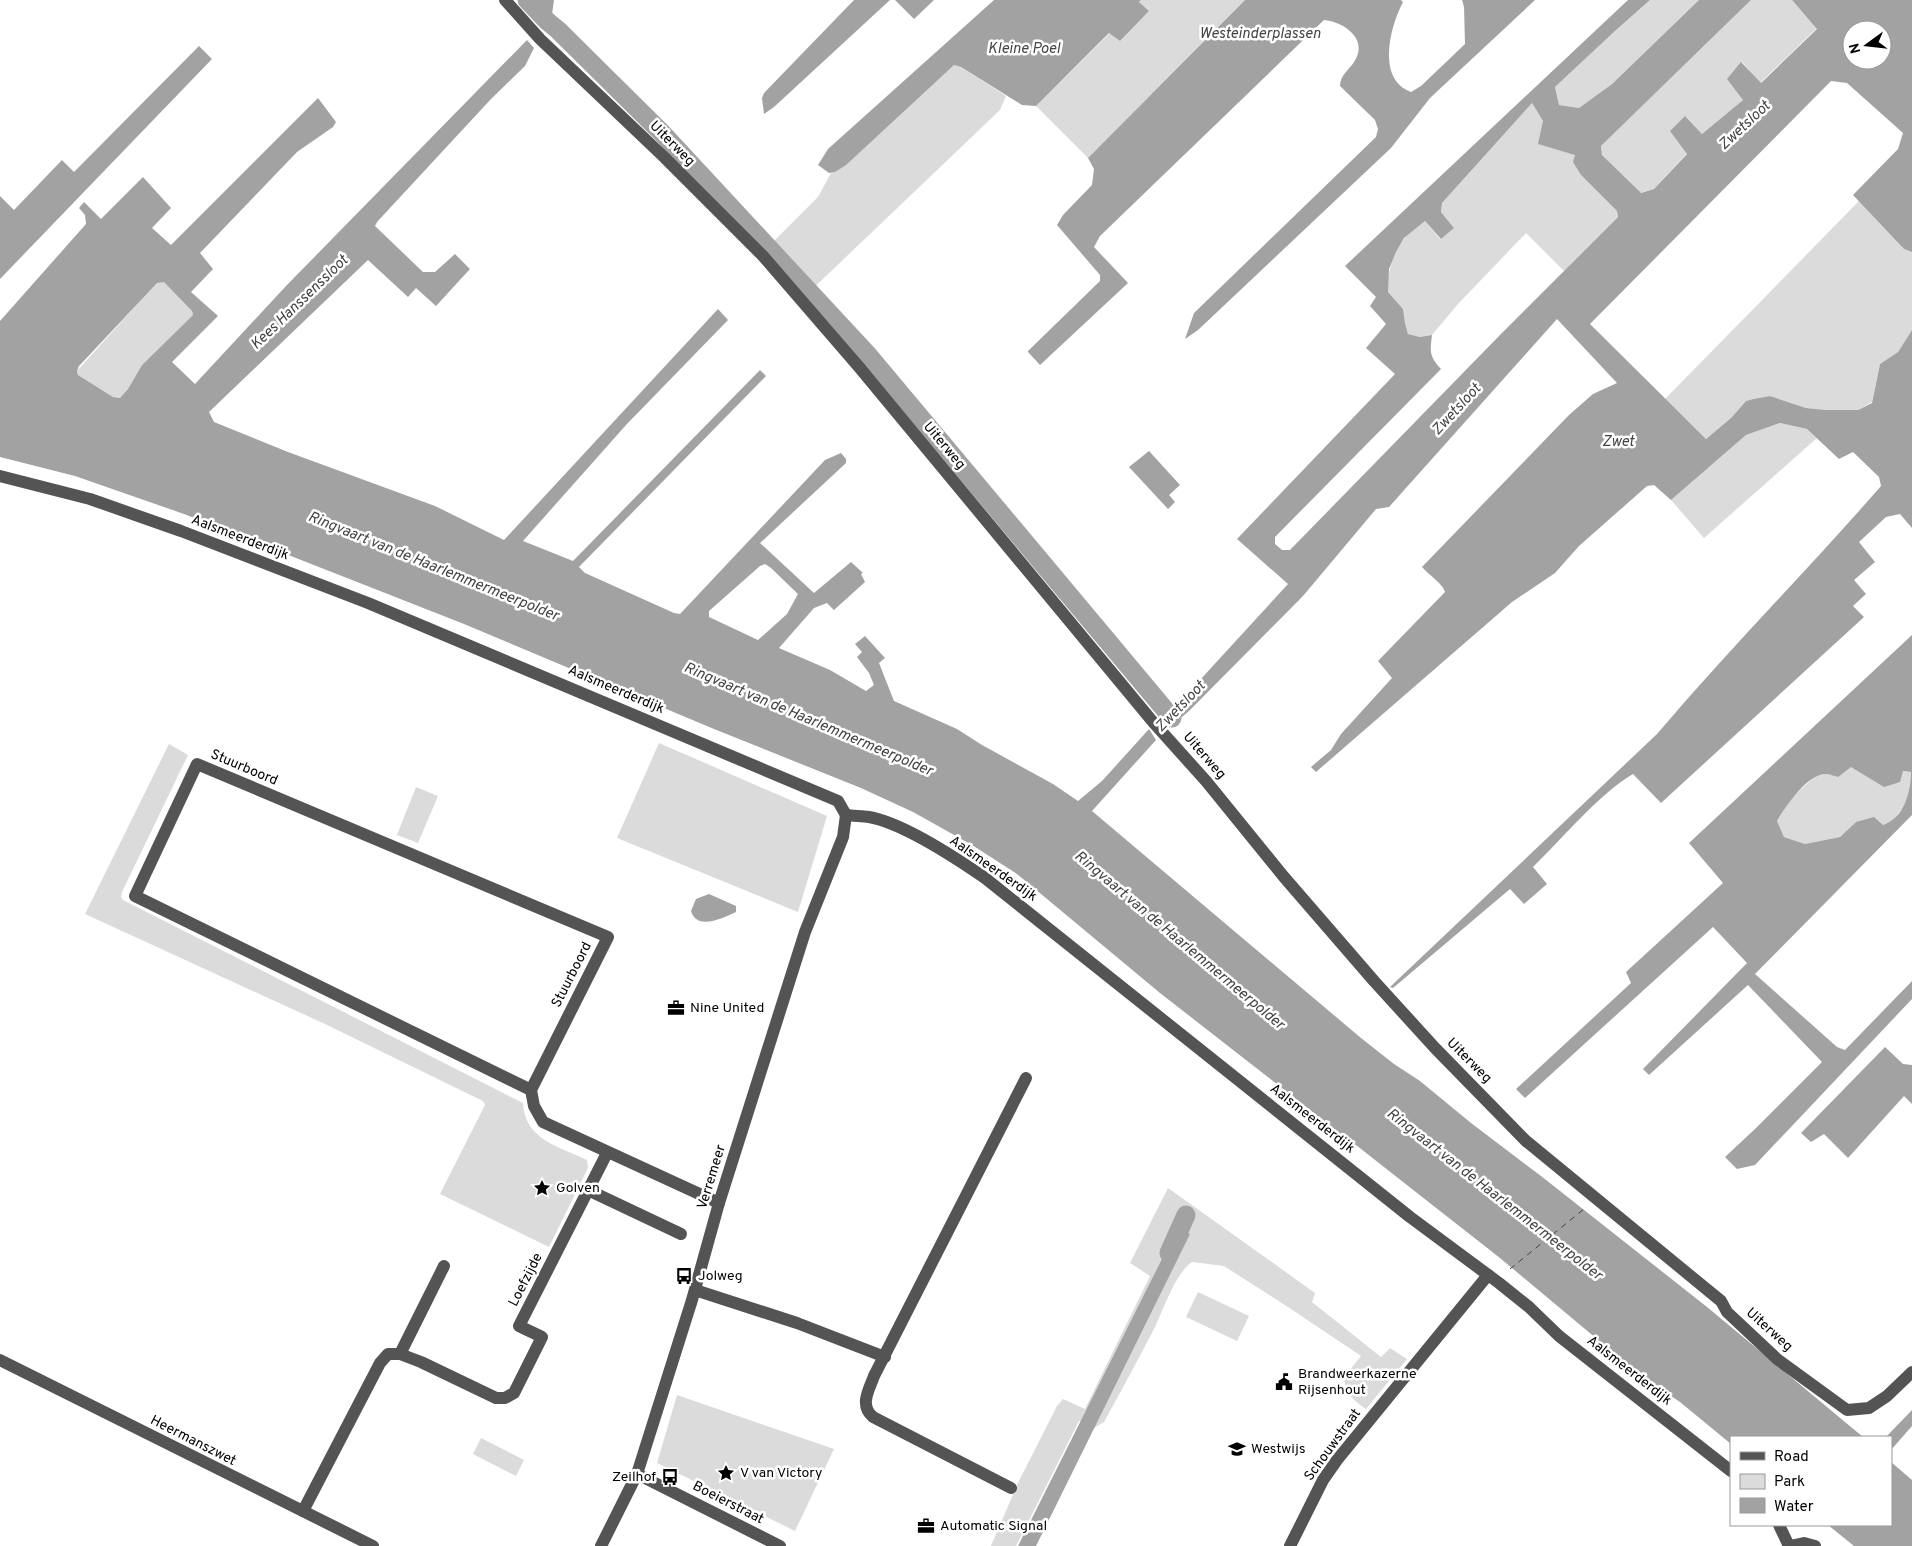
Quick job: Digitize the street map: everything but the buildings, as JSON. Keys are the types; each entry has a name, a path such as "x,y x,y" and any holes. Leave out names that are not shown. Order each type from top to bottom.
{"street":[{"name":"Uiterweg","path":"505,0 540,39 664,157 763,256 859,367 1164,734 1206,781 1284,877 1435,1048 1526,1140 1721,1301 1727,1312 1777,1359 1847,1410 1869,1408 1887,1396 1912,1372"},
{"name":"Aalsmeerderdijk","path":"0,476 99,502 181,531 368,603 838,801 846,816 870,817 899,827 959,860 985,878 1410,1217 1529,1307 1559,1336 1730,1470"},
{"name":"Stuurboord","path":"197,764 608,937 531,1090 329,989 135,896 197,764"},
{"name":"Verremeer","path":"601,1546 636,1474 695,1290 719,1203 805,932 843,837 846,816"},
{"path":"1011,1488 873,1417 868,1412 865,1404 874,1376 1026,1078"},
{"path":"531,1090 534,1106 543,1122 719,1203"},
{"name":"Loefzijde","path":"400,1354 496,1398 505,1398 514,1393 542,1337 519,1326 607,1153"},
{"path":"588,1190 681,1234"},
{"path":"303,1511 380,1363 388,1354 400,1354 444,1266"},
{"name":"Schouwstraat","path":"1291,1546 1323,1480 1337,1460 1488,1275"},
{"path":"695,1290 797,1323 885,1357"},
{"name":"Heermanszwet","path":"0,1360 373,1546"},
{"name":"Boeierstraat","path":"636,1474 780,1546"},
{"path":"1780,1526 1790,1546 1804,1544 1815,1546"}],"green space":[{"path":"1141,0 1245,0 1088,158 1036,106 1110,33 1120,41 1149,11 1139,2"},
{"path":"1650,0 1699,0 1612,84 1579,108 1559,105 1555,87"},
{"path":"1751,0 1792,0 1817,28 1760,83 1742,62 1743,100 1702,134 1685,116 1687,153 1654,189 1640,193 1602,155 1601,146"},
{"path":"954,65 961,67 1006,96 1000,110 804,297 764,251 818,197 831,173 835,172"},
{"path":"1532,103 1543,121 1575,155 1581,175 1617,211 1618,217 1564,271 1526,233 1458,304 1432,335 1420,337 1408,334 1403,309 1388,292 1389,272 1396,252 1406,236 1425,221 1440,239 1454,228 1441,212 1442,203"},
{"path":"1859,201 1904,249 1912,252 1912,330 1898,352 1880,364 1872,402 1858,410 1826,410 1806,408 1770,396 1753,399 1746,401 1731,418 1706,439 1665,399"},
{"path":"157,282 165,282 192,311 193,315 142,365 128,389 120,398 113,397 78,375 77,371"},
{"path":"1780,423 1807,429 1817,438 1704,538 1671,500 1746,435"},
{"path":"659,743 827,816 798,912 617,838"},
{"path":"169,744 188,755 122,892 121,897 123,900 523,1103 525,1115 536,1134 555,1146 587,1160 588,1168 549,1247 440,1194 485,1105 483,1101 325,1024 85,914"},
{"path":"1851,767 1912,772 1911,790 1905,804 1892,822 1883,825 1856,822 1840,837 1805,844 1784,837 1777,821 1792,797 1816,776"},
{"path":"416,787 438,796 418,843 397,835"},
{"path":"1168,1188 1315,1293 1312,1302 1381,1357 1390,1348 1407,1359 1366,1409 1350,1396 1344,1377 1361,1356 1224,1266 1192,1262 1180,1275 1170,1293 1154,1329 1104,1422 1094,1428 1079,1421 1016,1546 991,1546 1018,1483 1057,1406 1063,1399 1085,1409 1150,1276 1130,1263"},
{"path":"1198,1292 1249,1316 1237,1341 1186,1317"},
{"path":"677,1395 834,1449 795,1531 657,1463"},
{"path":"481,1438 524,1460 516,1476 473,1454"}],"water":[{"path":"523,0 554,0 550,29 538,21"},
{"path":"854,0 890,0 774,107 764,114 762,98 764,93"},
{"path":"895,0 934,0 914,19"},
{"name":"Kleine Poel","path":"994,0 1141,0 1139,2 1149,11 1120,41 1109,33 1036,106 1022,105 961,67 954,65 846,165 835,172 829,173 818,165 828,149"},
{"name":"Westeinderplassen","path":"1245,0 1401,0 1403,2 1391,38 1390,64 1393,76 1400,85 1411,92 1421,86 1465,44 1464,7 1462,0 1535,0 1430,98 1391,148 1198,330 1185,339 1194,313 1376,137 1378,129 1375,120 1340,86 1343,76 1358,54 1359,46 1357,40 1347,28 1332,21 1324,20 1100,236 1094,247 1128,283 1040,365 1028,351 1100,281 1100,275 1057,225 1063,215 1092,185 1094,169 1088,158"},
{"name":"Zwet","path":"1628,0 1650,0 1555,87 1559,105 1579,108 1612,84 1699,0 1751,0 1601,146 1602,155 1641,193 1654,189 1687,154 1670,131 1685,116 1702,134 1743,100 1727,79 1741,62 1761,83 1817,29 1792,0 1912,0 1912,252 1904,249 1853,195 1898,149 1903,133 1847,83 1831,81 1590,324 1706,439 1731,418 1746,401 1753,399 1770,396 1806,408 1826,410 1858,410 1872,403 1880,364 1898,352 1912,330 1912,528 1900,514 1886,517 1859,542 1875,562 1854,580 1866,594 1853,606 1864,617 1661,803 1633,774 1594,805 1533,867 1547,884 1524,904 1510,889 1393,988 1390,987 1657,734 1881,486 1879,477 1853,452 1839,459 1807,429 1780,423 1746,435 1671,500 1654,485 1647,486 1579,546 1555,573 1512,602 1316,772 1311,767 1331,750 1341,734 1392,678 1378,661 1445,592 1439,583 1422,567 1569,415 1593,394 1617,383 1557,319 1389,507 1376,509 1303,596 1189,711 1169,728 1158,716 1167,706 1177,705 1288,584 1237,539 1395,374 1366,348 1386,324 1370,306 1376,297 1345,266","holes":["1532,103 1543,121 1538,144 1575,155 1573,162 1581,175 1617,211 1618,217 1290,550 1282,550 1275,544 1275,537 1441,369 1431,354 1432,335 1420,337 1408,334 1403,309 1388,292 1389,269 1404,238 1425,221 1441,239 1454,228 1441,212 1442,203"]},
{"path":"527,40 534,48 525,66 491,99 375,226 423,272 435,272 455,254 470,269 436,306 416,288 408,297 368,260 209,412 214,422 288,452 435,506 504,540 718,309 728,320 626,425 523,541 573,561 760,370 766,376 579,567 585,573 680,614 825,460 841,453 846,459 846,463 760,543 814,593 851,562 863,573 861,574 865,582 834,610 827,603 814,608 779,648 830,670 866,691 874,685 869,673 857,657 862,652 855,644 865,636 885,658 879,663 894,701 957,729 1053,784 1078,801 1102,781 1149,729 1156,740 1092,811 1361,1038 1394,1064 1420,1081 1707,1307 1862,1436 1730,1436 1730,1443 1680,1402 1640,1375 1500,1258 1160,993 1017,874 972,845 913,812 861,788 714,729 464,624 184,514 75,476 0,457 0,321 86,224 85,215 79,208 84,202 101,219 143,177 171,208 152,228 171,245 318,98 336,122 333,127 297,152 200,253 213,269 191,292 218,316 172,362 195,384 286,286","holes":["164,282 192,311 193,315 142,365 128,389 120,398 113,397 78,375 79,366 157,283","765,564 798,594 787,614 758,640 709,617 709,611 760,566"]},
{"path":"199,46 212,59 0,279 0,196 14,210 62,160 74,172"},
{"path":"1149,451 1180,485 1169,495 1175,502 1168,509 1129,467"},
{"path":"1912,635 1912,815 1755,974 1837,1047 1845,1050 1912,981 1912,999 1755,1165 1737,1169 1725,1157 1822,1062 1748,985 1649,1075 1643,1069 1747,963 1713,927 1525,1098 1516,1089 1631,983 1626,972 1723,883 1689,843","holes":["1851,767 1884,787 1900,782 1903,771 1911,772 1910,788 1905,803 1896,817 1883,825 1874,817 1856,822 1840,837 1805,844 1784,837 1777,821 1798,792 1819,775 1827,774 1838,777"]},
{"path":"709,894 736,906 736,912 704,922 694,917 691,911 696,899"},
{"path":"1885,1047 1903,1064 1912,1065 1912,1104 1904,1096 1848,1158 1824,1134 1811,1142 1801,1133"},
{"path":"1177,1229 1190,1234 1036,1546 1018,1546"},
{"path":"1912,1410 1912,1426 1892,1449 1892,1436 1887,1436"},
{"path":"1892,1463 1912,1480 1912,1546 1854,1546 1829,1526 1892,1526"}],"pier":[{"path":"1356,1145 1492,1252 1491,1254 1354,1147"}],"waterway":[{"name":"Zwetsloot","path":"527,0 662,133 869,356 1172,718"},
{"path":"1169,1253 1186,1215"}],"ferry route":[{"path":"1510,1269 1584,1209"}],"place":[{"name":"Nine United","path":"676,1008"},
{"name":"Golven","path":"542,1188"},
{"name":"Jolweg","path":"684,1276"},
{"name":"Brandweerkazerne Rijsenhout","path":"1284,1382"},
{"name":"Westwijs","path":"1237,1449"},
{"name":"V van Victory","path":"726,1473"},
{"name":"Zeilhof","path":"670,1477"},
{"name":"Automatic Signal","path":"926,1526"}],"water label":[{"name":"Kees Hanssenssloot","path":"300,303"},
{"name":"Ringvaart van de Haarlemmermeerpolder","path":"433,567"},
{"name":"Ringvaart van de Haarlemmermeerpolder","path":"808,720"},
{"name":"Ringvaart van de Haarlemmermeerpolder","path":"1179,941"},
{"name":"Ringvaart van de Haarlemmermeerpolder","path":"1494,1195"}]}
